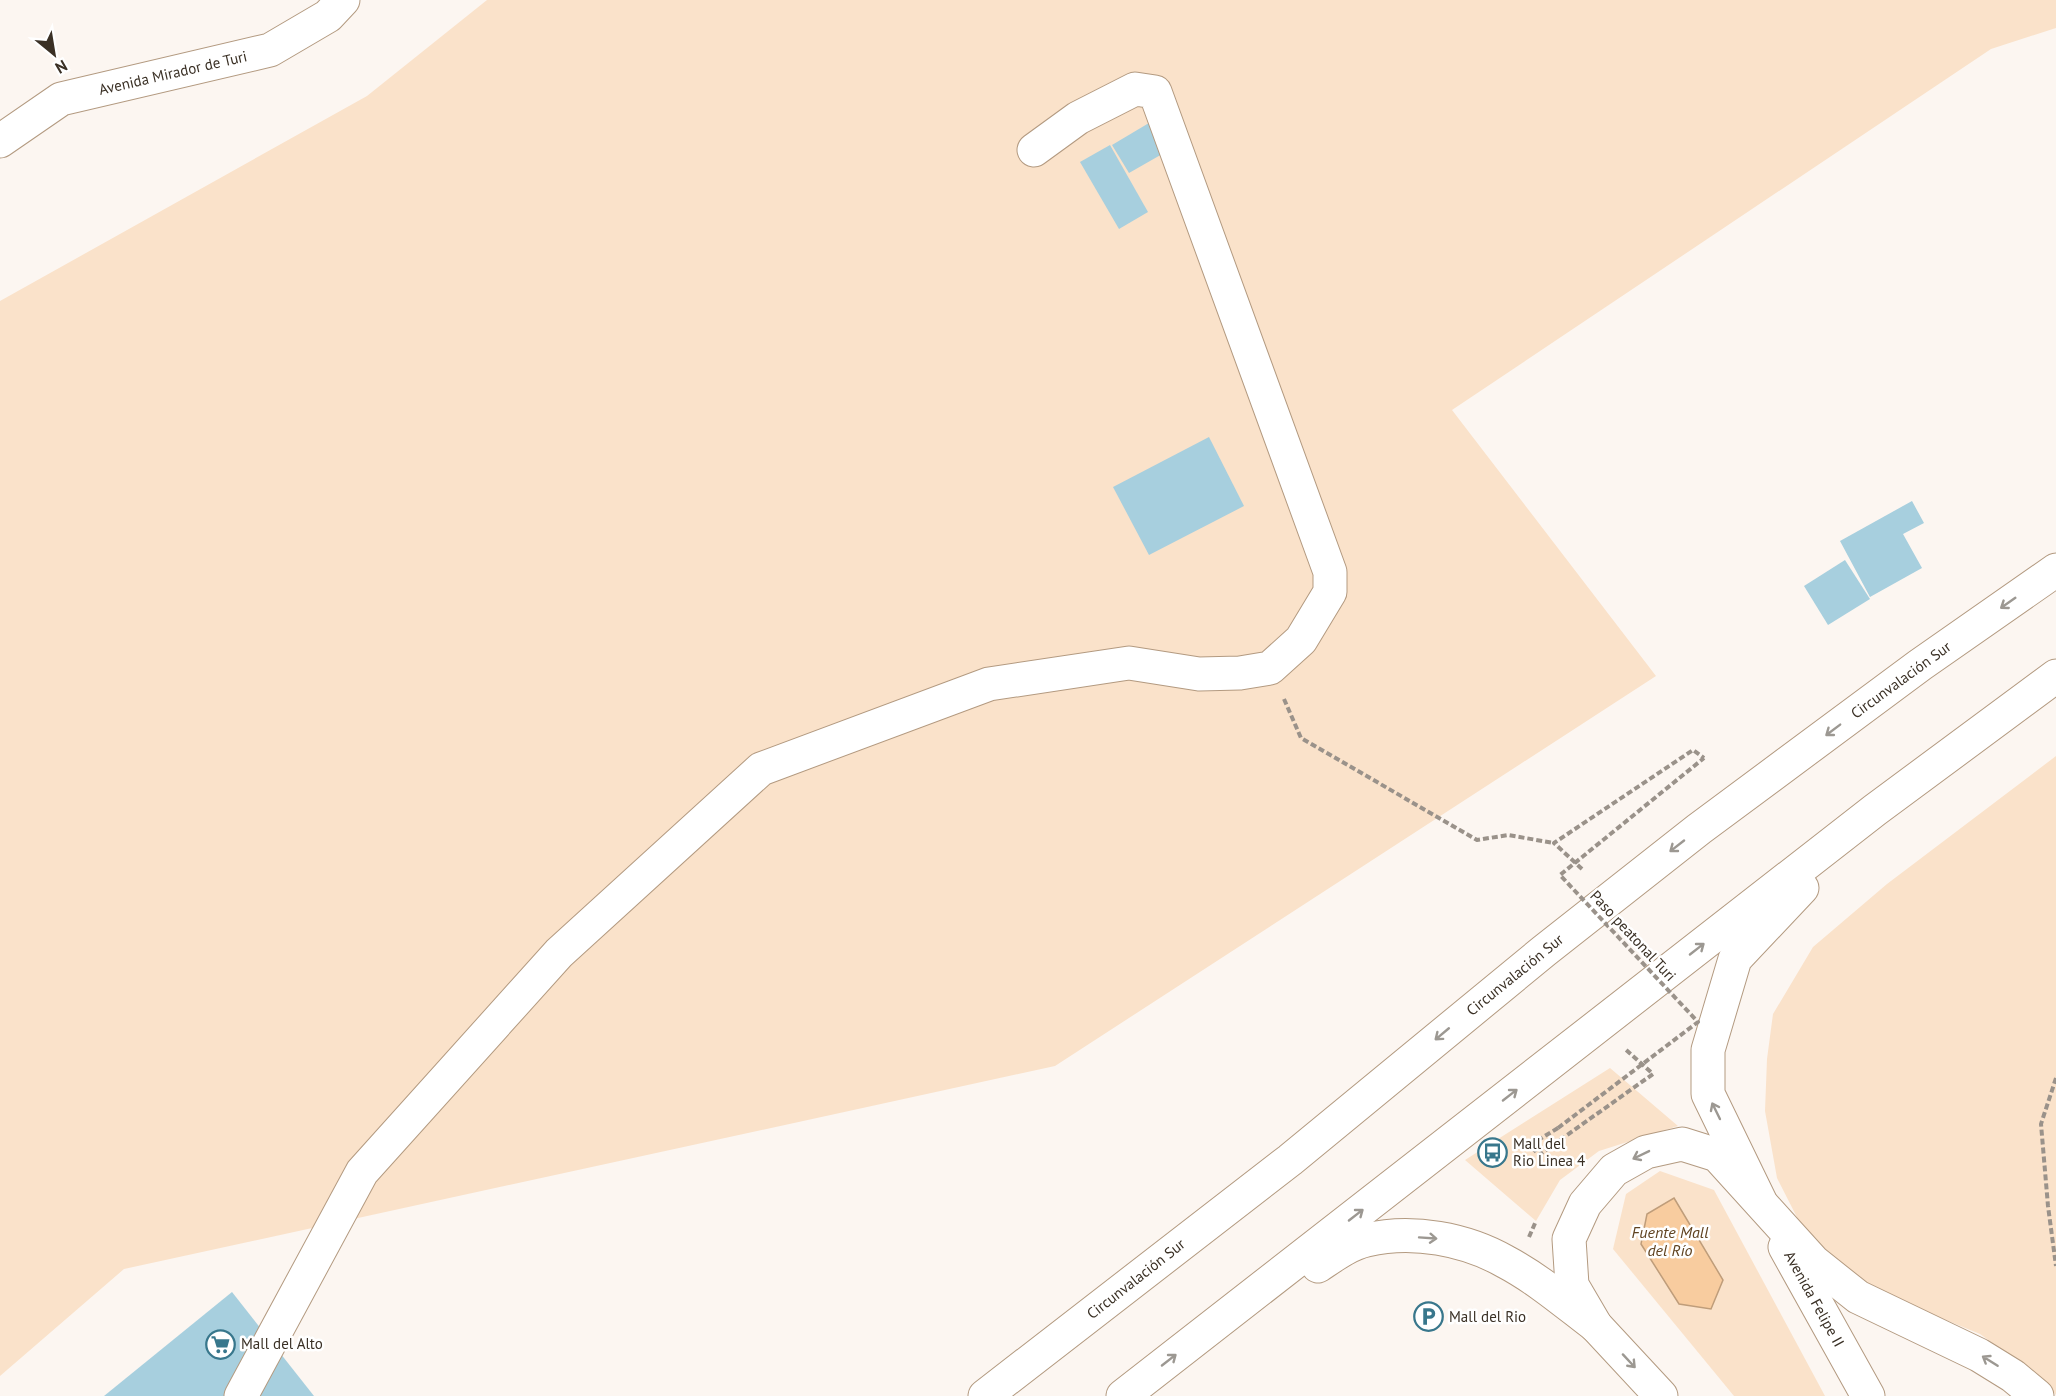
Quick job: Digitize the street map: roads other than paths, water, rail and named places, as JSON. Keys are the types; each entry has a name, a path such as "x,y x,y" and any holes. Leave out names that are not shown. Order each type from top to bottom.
{"main road":[{"name":"Avenida Mirador de Turi","path":"0,141 61,99 270,50 328,16 343,0"},
{"path":"241,1396 362,1172 559,953 761,769 990,684 1129,663 1199,674 1240,673 1270,668 1301,640 1330,592 1330,572 1155,92 1135,89 1078,118 1034,150"},
{"name":"Circunvalación Sur","path":"985,1396 1290,1160 1544,951 1699,829 1920,665 2056,570"},
{"path":"1123,1396 1875,810 2056,676"},
{"path":"1760,1201 1708,1094 1708,1050 1711,1038 1735,959 1875,810"},
{"path":"1596,1326 1572,1285 1569,1239 1586,1204 1614,1170 1646,1152 1682,1143 1717,1155 1814,1263 1858,1297 1979,1354 2013,1376 2037,1396"},
{"name":"Avenida Felipe II","path":"1760,1201 1868,1396"},
{"path":"1206,1332 1342,1250 1366,1240 1431,1237 1478,1249 1506,1262 1596,1326 1661,1396"}],"water":[{"name":"Fuente Mall del Río","path":"1674,1198 1723,1280 1711,1309 1679,1304 1641,1244 1647,1214"}],"place":[{"name":"Mall del Rio Linea 4","path":"1492,1153"},
{"name":"Mall del Rio","path":"1428,1317"},
{"name":"Mall del Alto","path":"220,1344"}]}
